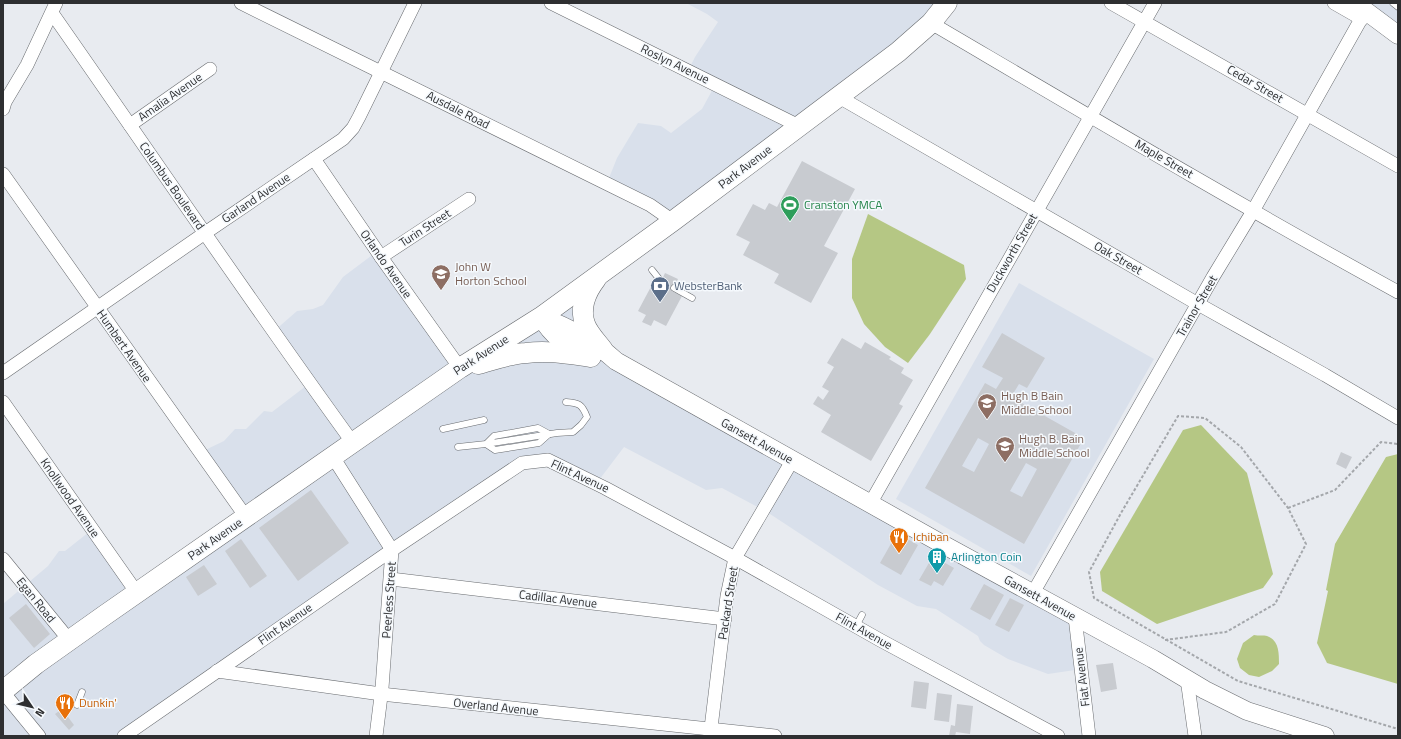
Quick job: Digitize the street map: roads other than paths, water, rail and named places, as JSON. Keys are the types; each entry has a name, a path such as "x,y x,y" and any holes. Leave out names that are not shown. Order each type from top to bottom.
{"main road":[{"name":"Park Avenue","path":"3,691 36,664 137,593 460,368 541,316 673,221 898,52 931,23 947,3"},
{"path":"1363,11 1398,35"},
{"path":"600,274 588,290 583,302 585,324 603,356"},
{"name":"Gansett Avenue","path":"541,316 568,328 603,356 870,504 891,519 1033,593 1205,690 1247,711 1305,733 1325,736"},
{"path":"460,368 527,352 558,352 603,356"}],"street":[{"name":"Ausdale Road","path":"241,3 650,205 673,221"},
{"name":"Garland Avenue","path":"3,373 343,139 353,128 415,3"},
{"name":"Roslyn Avenue","path":"551,3 799,126"},
{"name":"Cedar Street","path":"1111,3 1398,166"},
{"name":"Duckworth Street","path":"870,504 1155,3"},
{"path":"1334,3 1363,11"},
{"name":"Columbus Boulevard","path":"4,104 27,65 54,8"},
{"name":"Columbus Boulevard","path":"54,8 130,125 275,336 353,443"},
{"name":"Trainor Street","path":"1033,593 1198,304 1253,211 1363,11"},
{"name":"Maple Street","path":"931,23 1090,118 1283,229 1398,292"},
{"name":"Amalia Avenue","path":"130,125 210,69"},
{"name":"Oak Street","path":"839,97 1398,418"},
{"name":"Orlando Avenue","path":"314,159 460,368"},
{"name":"Humbert Avenue","path":"3,174 246,517"},
{"name":"Turin Street","path":"381,257 469,199"},
{"name":"Knollwood Avenue","path":"3,402 137,593"},
{"name":"Peerless Street","path":"333,457 392,550 381,694 376,736"},
{"name":"Flint Avenue","path":"124,736 392,550 522,463 548,460 859,621 999,706 1058,736"},
{"name":"Packard Street","path":"711,733 725,619 726,596 735,558 792,461"},
{"name":"Egan Road","path":"3,559 70,641"},
{"name":"Cadillac Avenue","path":"390,579 725,619"},
{"name":"Fiat Avenue","path":"1075,617 1089,736"},
{"name":"Overland Avenue","path":"217,671 381,694 711,733 775,736"},
{"path":"1187,679 1195,736"},
{"path":"3,691 39,736"}],"lane":[{"path":"1393,3 1398,7"},
{"path":"652,270 660,280"},
{"path":"674,288 692,298"},
{"path":"458,447 573,432 587,417 584,409 578,403 566,402"},
{"path":"443,428 484,420"},
{"path":"77,705 82,692"}],"place":[{"name":"Cranston YMCA","path":"790,222"},
{"name":"John W Horton School","path":"441,291"},
{"name":"WebsterBank","path":"660,303"},
{"name":"Hugh B Bain Middle School","path":"987,420"},
{"name":"Hugh B. Bain Middle School","path":"1005,463"},
{"name":"Ichiban","path":"899,554"},
{"name":"Arlington Coin","path":"937,574"},
{"name":"Dunkin'","path":"65,720"}]}
